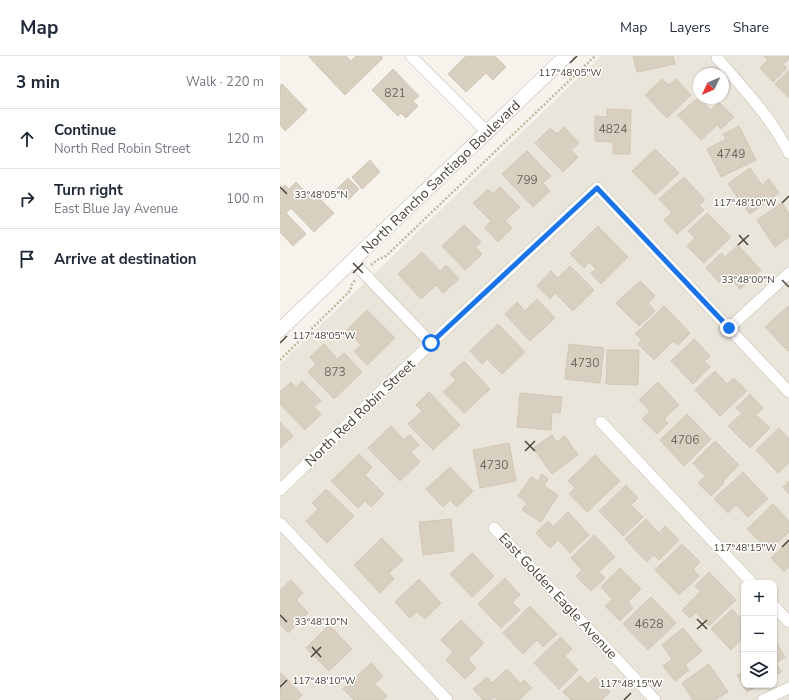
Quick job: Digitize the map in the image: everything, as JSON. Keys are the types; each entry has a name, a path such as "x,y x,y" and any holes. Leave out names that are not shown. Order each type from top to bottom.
{"street":[{"path":"411,56 487,132"},
{"name":"North Rancho Santiago Boulevard","path":"280,330 566,56"},
{"path":"717,58 760,107 782,139 789,153"},
{"name":"North Red Robin Street","path":"280,490 431,343 597,188 729,328"},
{"path":"352,261 431,343"},
{"path":"789,273 729,328 789,392"},
{"path":"600,422 749,580"},
{"path":"280,522 447,700"},
{"name":"East Golden Eagle Avenue","path":"494,528 654,700"},
{"path":"777,609 789,622"},
{"path":"763,700 789,688"}],"path":[{"path":"280,360 350,291 352,284 363,272 377,260 386,256 594,56"}],"shaded area":[{"path":"601,56 789,56 789,700 280,700 280,364"}],"building":[{"path":"346,56 351,61 356,56 381,56 383,58 345,95 309,57"},
{"path":"466,56 495,56 506,67 493,80 486,73 466,92 448,74"},
{"path":"633,56 673,56 675,64 637,72"},
{"path":"764,56 789,56 789,59 783,64 787,68 773,82 760,68 768,60"},
{"path":"393,69 419,96 413,101 418,106 406,118 401,113 398,116 372,90"},
{"path":"789,70 789,98 775,84"},
{"path":"662,79 669,85 676,79 691,95 667,118 645,95"},
{"path":"282,84 307,110 285,131 280,125 280,86"},
{"path":"693,102 693,104 705,104 711,110 717,104 721,104 734,117 721,129 717,125 701,140 678,115"},
{"path":"607,109 631,110 630,154 613,154 613,142 595,141 595,116 607,117"},
{"path":"739,126 756,160 721,177 707,149 726,139 723,134"},
{"path":"564,127 579,143 571,150 578,157 563,172 535,143 550,128 557,134"},
{"path":"655,149 679,173 655,195 632,171"},
{"path":"527,151 551,176 543,183 550,191 533,207 502,174"},
{"path":"370,160 380,172 362,189 352,177"},
{"path":"750,168 762,185 769,179 779,193 750,214 728,184"},
{"path":"684,177 705,200 699,205 704,210 677,234 664,220 672,213 659,199"},
{"path":"348,178 359,189 348,200 337,189"},
{"path":"296,182 314,201 318,197 334,213 314,232 291,208 286,213 306,234 293,246 280,232 280,190 285,185 289,189"},
{"path":"500,187 520,207 505,221 512,228 498,242 485,228 491,221 473,203 488,189 493,194"},
{"path":"782,203 789,213 789,237 775,247 757,220"},
{"path":"707,213 731,237 704,263 687,246 695,238 688,231"},
{"path":"464,225 481,242 475,247 482,254 465,270 442,246"},
{"path":"598,226 628,257 601,284 591,273 596,269 589,262 584,268 570,254"},
{"path":"738,245 761,270 740,289 728,275 720,283 706,268 721,253 725,257"},
{"path":"422,252 440,271 446,265 459,279 443,293 436,285 421,299 398,274"},
{"path":"570,266 594,290 573,311 555,293 550,299 537,286 551,271 558,278"},
{"path":"640,281 655,296 648,303 655,311 639,326 616,303"},
{"path":"537,299 555,318 530,341 505,314 517,302 525,311"},
{"path":"664,306 690,333 678,345 673,341 654,360 638,344 642,340 635,334"},
{"path":"788,306 789,350 788,351 765,327"},
{"path":"367,310 395,338 367,365 354,351 361,345 347,330"},
{"path":"498,324 525,352 502,374 487,359 482,364 470,351"},
{"path":"694,339 710,356 704,362 710,367 693,384 671,361"},
{"path":"324,344 337,359 344,353 362,372 334,399 308,372 316,364 310,357"},
{"path":"569,344 604,348 600,383 565,379"},
{"path":"607,350 639,350 638,385 606,384"},
{"path":"464,361 490,389 464,413 443,392 456,380 450,374"},
{"path":"715,371 727,384 734,378 747,391 720,416 695,390"},
{"path":"302,381 321,401 314,407 321,414 305,430 280,404 280,392 291,382 296,387"},
{"path":"658,382 679,405 664,419 668,423 657,434 642,419 650,411 639,400"},
{"path":"429,392 460,425 433,450 408,424 422,411 416,405"},
{"path":"520,393 562,397 560,413 552,412 551,430 517,427"},
{"path":"750,394 763,408 756,415 770,428 750,448 728,426 742,413 736,408"},
{"path":"687,414 711,439 684,466 660,440"},
{"path":"280,422 293,436 280,448"},
{"path":"391,426 404,440 410,435 419,445 411,452 420,462 400,481 368,448"},
{"path":"779,428 789,439 789,463 778,473 756,450"},
{"path":"552,435 557,442 565,436 578,455 552,474 533,448"},
{"path":"715,441 739,465 711,496 698,483 705,476 693,463"},
{"path":"509,443 516,481 480,488 473,450"},
{"path":"359,454 372,467 365,475 384,494 371,507 365,501 358,508 331,481"},
{"path":"595,455 620,481 587,512 569,494 575,488 568,481"},
{"path":"450,467 473,491 457,507 450,500 443,507 426,489"},
{"path":"743,472 768,499 748,517 736,505 728,513 714,499"},
{"path":"542,474 548,479 544,486 558,495 541,522 522,510 527,503 518,496 531,477 538,481"},
{"path":"789,481 789,494 783,487"},
{"path":"626,485 638,498 631,505 643,517 623,536 599,511"},
{"path":"326,489 354,516 327,543 306,521 318,509 312,503"},
{"path":"773,504 789,521 789,532 769,551 747,529"},
{"path":"568,512 589,535 570,553 558,540 550,548 536,533 548,521 553,527"},
{"path":"451,519 454,551 423,555 419,522"},
{"path":"646,519 659,533 665,526 679,540 659,560 654,555 647,562 625,539"},
{"path":"594,535 615,557 599,572 605,578 591,591 576,576 582,570 571,558"},
{"path":"382,538 403,560 389,573 394,579 380,593 354,565"},
{"path":"789,541 789,567 784,572 771,558"},
{"path":"682,544 700,562 693,569 699,576 679,595 655,570"},
{"path":"472,553 494,576 472,597 450,574"},
{"path":"620,568 641,589 628,602 633,608 620,621 605,606 612,599 601,587"},
{"path":"709,572 736,600 709,626 696,613 690,618 682,610 701,591 695,586"},
{"path":"505,578 520,595 512,602 520,610 501,628 478,604"},
{"path":"419,579 441,603 425,619 417,612 410,618 395,602"},
{"path":"291,580 303,593 296,600 308,613 288,633 280,624 280,590"},
{"path":"651,597 676,623 648,650 623,624"},
{"path":"530,606 557,634 543,647 537,640 523,654 503,633"},
{"path":"732,609 741,619 741,640 731,650 711,629"},
{"path":"461,620 484,643 468,659 476,668 465,679 446,660 453,652 441,640"},
{"path":"329,625 352,649 329,671 306,648"},
{"path":"683,628 702,651 685,665 689,670 675,681 663,666 672,659 662,645"},
{"path":"561,637 572,649 565,656 578,670 559,689 534,663"},
{"path":"777,644 785,657 777,662"},
{"path":"371,663 383,676 375,684 387,696 383,700 354,700 343,689"},
{"path":"709,664 728,692 715,700 693,700 682,683"},
{"path":"777,665 781,672 777,674"},
{"path":"507,669 521,684 524,680 532,688 519,700 497,700 494,697 491,700 483,700 473,689 487,677 492,683"},
{"path":"281,673 302,695 297,700 280,700"},
{"path":"741,673 741,682 737,675"},
{"path":"580,676 588,684 595,677 610,692 602,700 571,700 563,692"},
{"path":"745,688 754,688 747,692"}],"route":[{"path":"431,343 597,188 729,328"}]}
